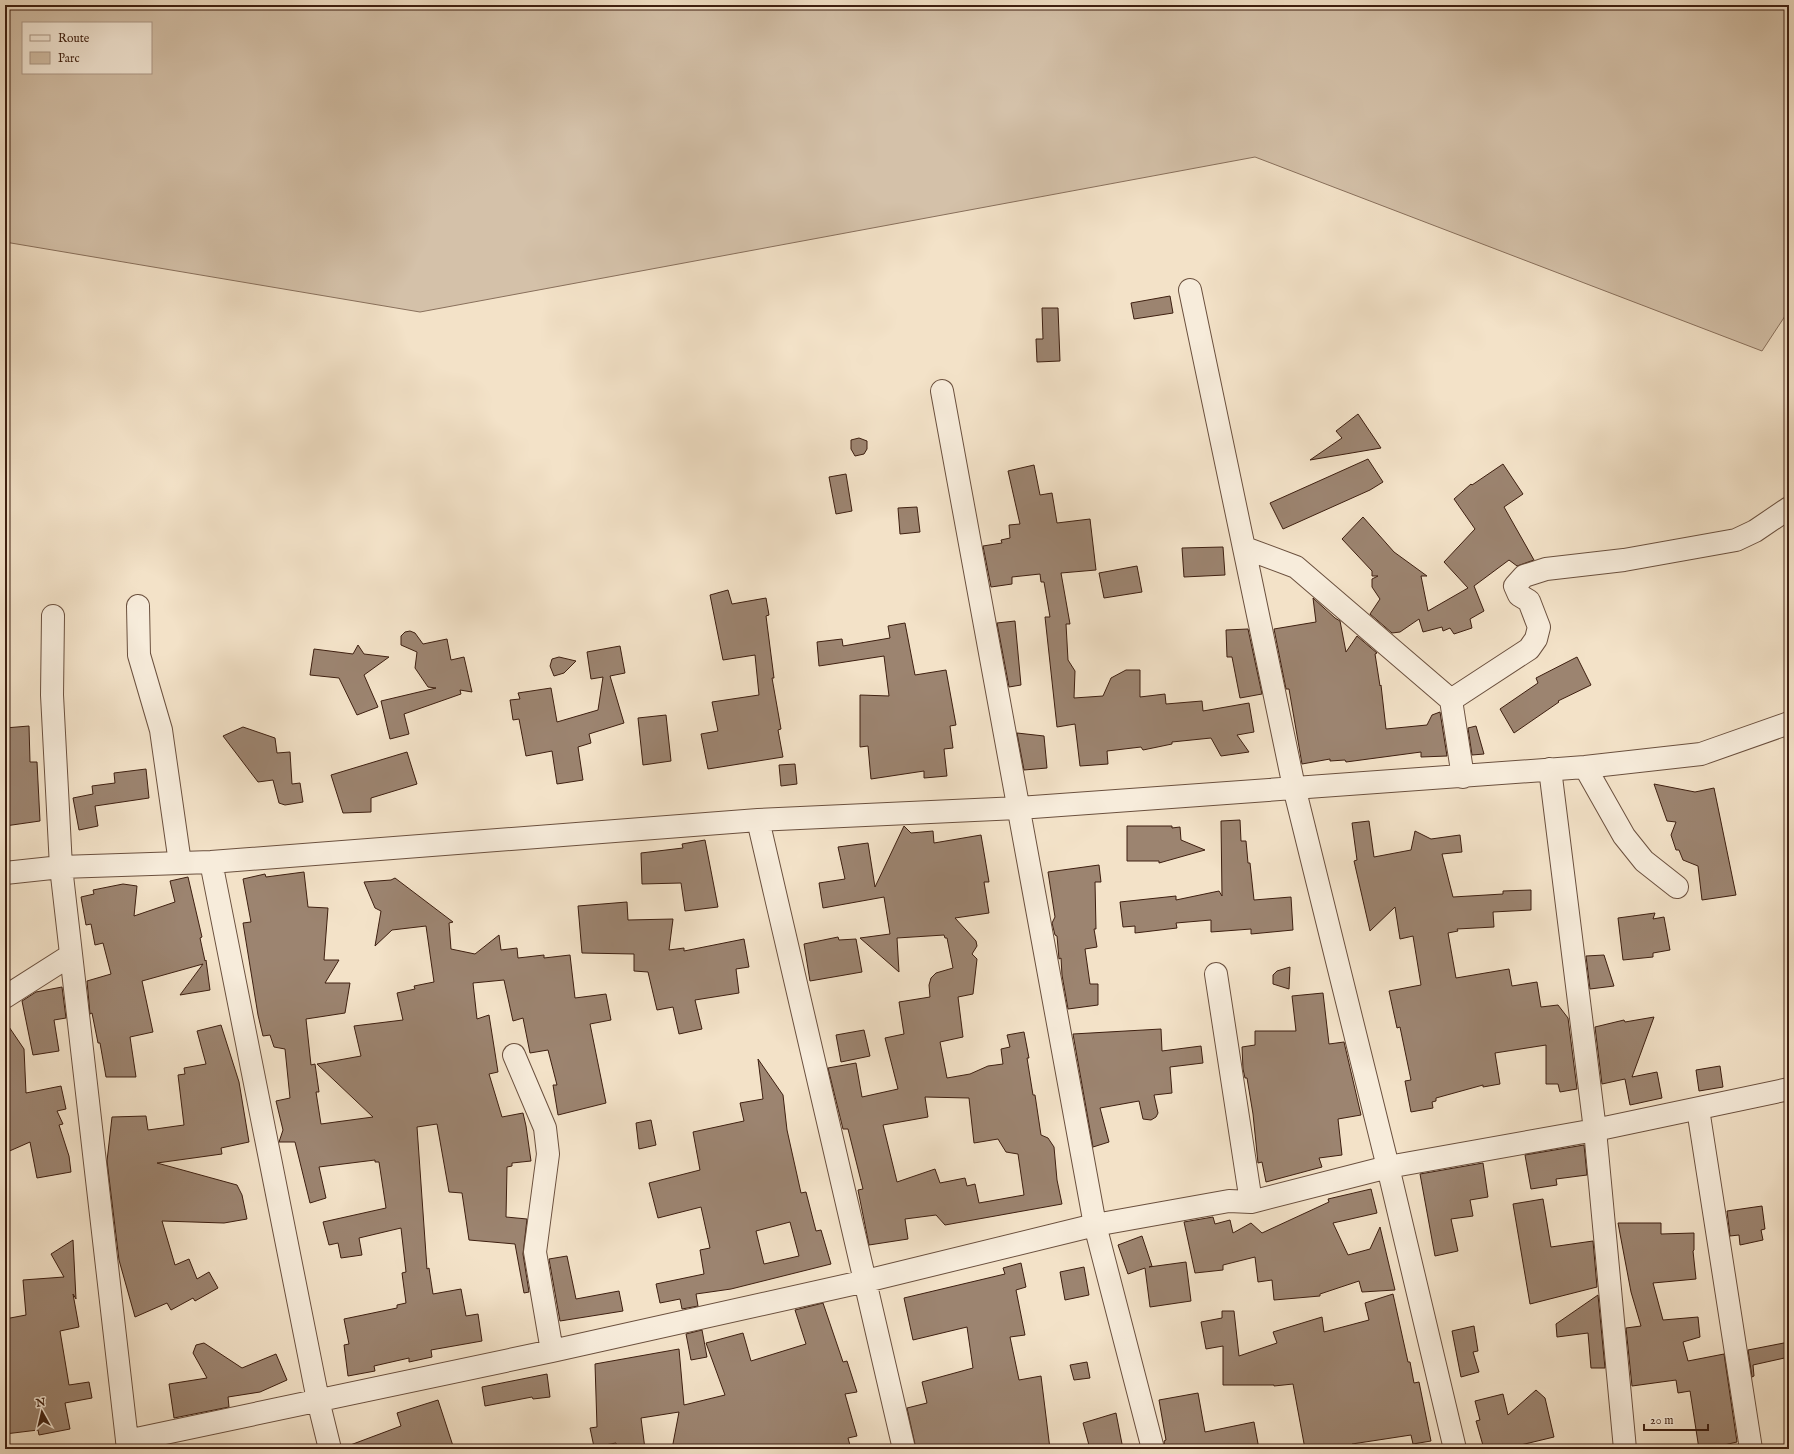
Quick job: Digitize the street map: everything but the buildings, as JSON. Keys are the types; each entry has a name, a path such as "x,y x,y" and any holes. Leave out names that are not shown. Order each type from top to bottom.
{"street":[{"path":"1190,290 1294,788 1388,1167 1455,1449"},
{"path":"942,391 1095,1225 1153,1449"},
{"path":"1451,700 1529,649 1536,640 1539,626 1529,601 1519,595 1515,586 1524,576 1546,569 1624,560 1736,540 1755,531 1789,508"},
{"path":"1245,548 1296,567 1451,700 1462,777"},
{"path":"138,606 139,655 161,730 180,863"},
{"path":"53,616 52,695 61,867 128,1445 318,1400 552,1351 866,1281 1095,1225 1229,1201 1251,1202 1388,1167 1595,1130 1789,1089"},
{"path":"5,872 61,867 211,862 758,820 1019,808 1585,767 1701,754 1789,723"},
{"path":"1585,767 1624,836 1644,861 1677,887"},
{"path":"1550,769 1595,1130 1625,1449"},
{"path":"758,820 904,1449"},
{"path":"211,862 318,1400 330,1449"},
{"path":"5,996 71,955"},
{"path":"1216,974 1251,1202"},
{"path":"514,1055 545,1128 548,1154 535,1252 552,1351"},
{"path":"1698,1109 1751,1449"}],"green space":[{"path":"5,5 1789,5 1789,310 1762,351 1255,157 420,312 5,242"}]}
